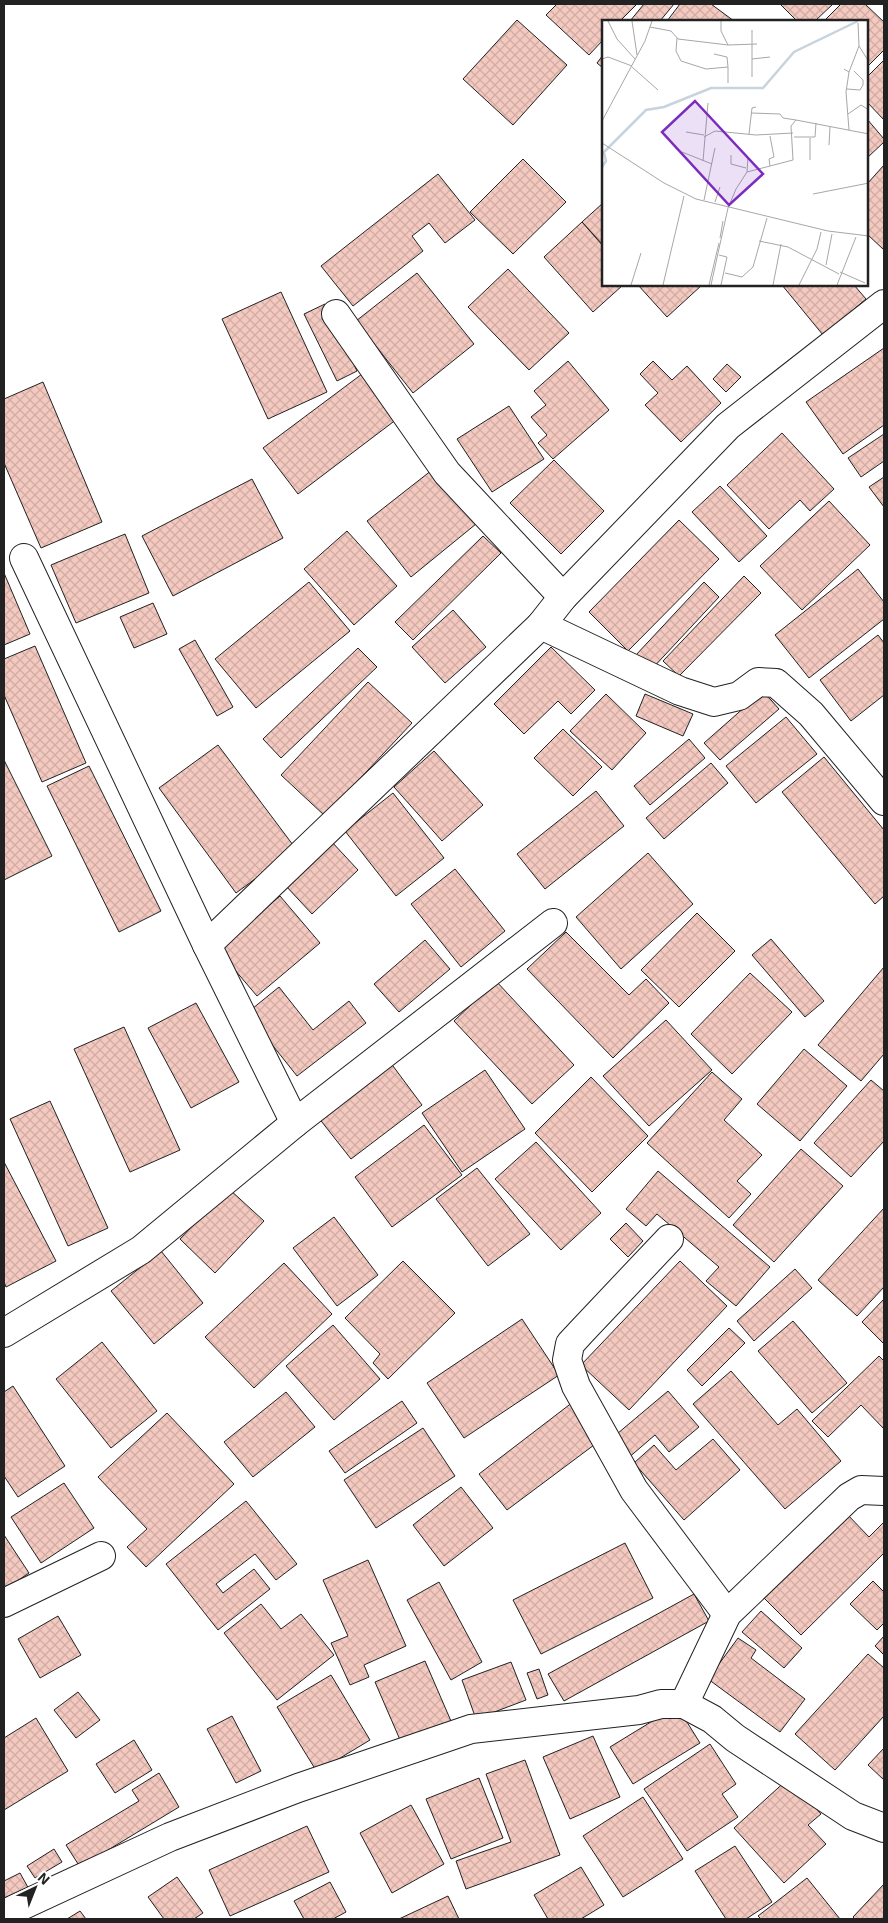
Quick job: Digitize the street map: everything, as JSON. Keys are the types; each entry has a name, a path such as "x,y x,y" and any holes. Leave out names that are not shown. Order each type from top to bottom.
{"street":[{"path":"207,945 541,625 563,597 728,426 884,304"},
{"path":"336,314 447,473 563,597"},
{"path":"24,558 207,945 295,1123"},
{"path":"541,625 680,691 714,702 739,696 758,682 776,683 811,714 884,801"},
{"path":"4,1333 141,1250 295,1123 553,923"},
{"path":"669,1239 570,1344 567,1360 576,1386 634,1490 726,1614"},
{"path":"684,1704 726,1614 850,1497 861,1490 884,1491"},
{"path":"4,1603 101,1556"},
{"path":"4,1914 170,1837 298,1788 470,1728 639,1710 661,1704 684,1704 712,1719 735,1738 854,1816 884,1828"}],"building":[{"path":"557,4 637,4 621,20 602,20 602,41 589,55 546,15"},
{"path":"644,4 674,4 661,20 631,20"},
{"path":"680,4 711,4 733,20 668,20"},
{"path":"780,4 833,4 816,20 796,20"},
{"path":"841,4 865,4 884,22 884,50 868,66 868,20 825,20"},
{"path":"517,20 567,65 513,125 463,79"},
{"path":"602,56 602,67 597,63"},
{"path":"884,60 884,120 868,103 868,76"},
{"path":"868,120 884,139 884,142 868,157"},
{"path":"523,159 566,202 513,254 470,212"},
{"path":"884,165 884,250 868,235 868,183"},
{"path":"438,174 475,220 445,243 429,223 412,236 423,251 353,306 321,266"},
{"path":"602,204 602,244 582,222"},
{"path":"582,222 602,245 602,286 622,286 593,312 544,257"},
{"path":"508,269 569,333 529,370 468,307"},
{"path":"417,273 474,344 413,393 356,321"},
{"path":"639,286 701,286 667,317"},
{"path":"783,286 855,286 866,299 823,335"},
{"path":"281,292 327,392 268,419 222,319"},
{"path":"325,304 357,371 337,381 304,314"},
{"path":"884,348 884,425 843,454 806,402"},
{"path":"568,361 609,410 553,459 538,443 547,435 531,417 546,405 534,391"},
{"path":"653,361 672,380 687,366 721,403 681,442 645,405 658,393 640,374"},
{"path":"727,364 741,377 726,392 713,379"},
{"path":"362,374 397,419 298,494 263,448"},
{"path":"43,382 102,522 41,548 4,463 4,399"},
{"path":"509,406 544,459 492,492 457,439"},
{"path":"782,433 834,489 810,511 800,500 769,529 727,485"},
{"path":"884,434 884,461 861,477 848,458"},
{"path":"554,460 604,511 561,554 510,503"},
{"path":"432,470 476,524 411,577 367,521"},
{"path":"884,477 884,507 869,487"},
{"path":"252,479 283,538 173,596 142,536"},
{"path":"720,486 767,536 739,562 692,512"},
{"path":"829,501 870,545 802,610 760,566"},
{"path":"679,520 719,559 628,651 589,612"},
{"path":"347,531 397,586 354,625 304,569"},
{"path":"125,534 149,593 76,623 51,565"},
{"path":"483,536 501,553 413,640 395,622"},
{"path":"858,569 884,602 884,619 809,678 775,635"},
{"path":"4,573 30,634 4,645"},
{"path":"744,576 761,593 679,676 663,661"},
{"path":"309,582 350,631 256,708 215,659"},
{"path":"704,582 719,597 650,671 635,656"},
{"path":"153,603 167,634 134,648 120,617"},
{"path":"453,610 486,647 445,683 412,647"},
{"path":"878,635 884,643 884,695 851,721 820,680"},
{"path":"195,640 233,707 217,716 179,649"},
{"path":"35,646 86,763 42,782 4,695 4,659"},
{"path":"551,647 595,690 571,714 558,701 524,734 494,704"},
{"path":"358,648 377,667 281,758 263,739"},
{"path":"368,682 412,723 325,816 281,775"},
{"path":"763,691 779,709 720,760 704,743"},
{"path":"606,694 646,733 612,770 570,731"},
{"path":"645,694 693,714 683,736 636,716"},
{"path":"786,717 817,754 756,803 726,766"},
{"path":"563,729 602,767 573,796 534,758"},
{"path":"689,739 705,758 650,805 634,786"},
{"path":"218,745 296,849 236,893 159,788"},
{"path":"434,751 483,805 442,841 394,787"},
{"path":"824,757 884,830 884,896 875,904 782,792"},
{"path":"4,760 52,856 4,880"},
{"path":"711,763 728,783 664,839 646,818"},
{"path":"89,766 161,911 119,932 47,786"},
{"path":"596,791 624,826 545,889 517,854"},
{"path":"393,793 444,858 396,896 345,831"},
{"path":"331,841 358,870 312,914 285,885"},
{"path":"648,853 693,904 621,969 576,917"},
{"path":"455,869 505,931 461,967 411,904"},
{"path":"280,896 320,943 257,996 217,949"},
{"path":"697,913 735,951 679,1007 641,970"},
{"path":"566,932 629,995 646,979 669,1003 613,1058 527,969"},
{"path":"771,939 824,1001 805,1017 752,955"},
{"path":"425,940 450,969 399,1012 374,984"},
{"path":"884,967 884,1054 861,1081 818,1045"},
{"path":"750,973 792,1012 732,1074 691,1034"},
{"path":"496,981 574,1065 532,1104 454,1021"},
{"path":"279,987 313,1030 349,1001 366,1023 297,1076 247,1013"},
{"path":"196,1003 239,1082 191,1108 148,1028"},
{"path":"666,1020 712,1070 649,1126 603,1076"},
{"path":"124,1027 180,1150 130,1172 74,1049"},
{"path":"804,1049 847,1086 800,1141 757,1104"},
{"path":"390,1062 422,1105 351,1159 318,1117"},
{"path":"485,1070 525,1129 462,1172 422,1113"},
{"path":"712,1072 742,1099 724,1120 762,1155 737,1181 751,1194 729,1218 647,1143"},
{"path":"591,1077 648,1136 592,1192 535,1133"},
{"path":"871,1080 884,1091 884,1141 851,1177 814,1143"},
{"path":"50,1101 108,1228 68,1246 10,1119"},
{"path":"424,1125 462,1175 392,1227 355,1177"},
{"path":"536,1142 601,1213 561,1250 495,1179"},
{"path":"801,1149 843,1186 774,1262 733,1225"},
{"path":"4,1162 56,1261 6,1287 4,1282"},
{"path":"477,1168 530,1234 488,1266 436,1199"},
{"path":"658,1171 770,1267 736,1306 706,1281 719,1267 657,1214 646,1226 626,1209"},
{"path":"228,1188 264,1221 215,1273 180,1239"},
{"path":"884,1208 884,1287 857,1316 818,1280"},
{"path":"334,1217 378,1275 337,1306 293,1248"},
{"path":"626,1223 643,1241 628,1257 610,1239"},
{"path":"161,1251 203,1303 154,1344 111,1291"},
{"path":"403,1261 455,1313 388,1379 373,1363 380,1354 345,1318"},
{"path":"680,1261 727,1306 629,1410 581,1365"},
{"path":"284,1263 332,1314 254,1388 205,1337"},
{"path":"795,1269 812,1288 754,1341 737,1321"},
{"path":"884,1299 884,1344 862,1322"},
{"path":"522,1319 559,1375 464,1438 427,1383"},
{"path":"793,1321 847,1383 812,1413 758,1351"},
{"path":"333,1325 380,1379 334,1420 286,1366"},
{"path":"729,1328 745,1343 702,1386 687,1370"},
{"path":"102,1342 157,1411 111,1448 56,1379"},
{"path":"879,1356 884,1361 884,1429 861,1405 828,1437 812,1421"},
{"path":"731,1371 778,1425 797,1409 841,1461 785,1509 693,1404"},
{"path":"13,1386 65,1466 18,1497 4,1476 4,1392"},
{"path":"668,1391 699,1427 669,1452 655,1435 627,1459 611,1439"},
{"path":"286,1392 315,1427 253,1477 224,1442"},
{"path":"402,1401 417,1423 345,1473 329,1451"},
{"path":"573,1402 602,1439 507,1510 479,1474"},
{"path":"167,1413 234,1484 146,1567 127,1547 147,1529 98,1477"},
{"path":"423,1428 455,1476 376,1528 344,1480"},
{"path":"713,1439 740,1470 684,1520 634,1463 654,1445 676,1470"},
{"path":"64,1483 94,1528 41,1563 11,1517"},
{"path":"461,1487 493,1528 444,1566 413,1525"},
{"path":"246,1501 297,1564 276,1580 255,1554 216,1584 223,1593 254,1569 270,1589 218,1630 166,1564"},
{"path":"846,1513 869,1537 884,1522 884,1553 801,1635 762,1596"},
{"path":"4,1535 29,1573 4,1590"},
{"path":"625,1543 653,1598 541,1654 513,1600"},
{"path":"368,1560 406,1646 364,1665 369,1677 350,1685 331,1643 348,1636 323,1580"},
{"path":"873,1581 884,1592 884,1623 877,1630 850,1604"},
{"path":"439,1582 482,1662 451,1680 407,1600"},
{"path":"694,1594 709,1621 564,1701 548,1674"},
{"path":"261,1604 281,1629 301,1614 334,1655 277,1700 224,1633"},
{"path":"761,1611 802,1648 784,1668 742,1632"},
{"path":"58,1616 81,1655 40,1678 18,1639"},
{"path":"884,1636 884,1655 875,1646"},
{"path":"738,1638 756,1650 751,1658 805,1699 780,1732 708,1679"},
{"path":"868,1654 884,1668 884,1716 835,1770 795,1734"},
{"path":"425,1661 454,1728 404,1749 375,1682"},
{"path":"511,1662 526,1700 476,1719 462,1680"},
{"path":"539,1669 548,1695 537,1699 527,1673"},
{"path":"331,1675 370,1740 317,1772 277,1707"},
{"path":"78,1692 100,1720 76,1738 54,1710"},
{"path":"677,1706 700,1743 633,1784 610,1747"},
{"path":"232,1716 261,1771 236,1783 207,1729"},
{"path":"36,1718 68,1771 4,1810 4,1738"},
{"path":"593,1736 620,1797 570,1819 543,1757"},
{"path":"134,1740 152,1770 115,1793 96,1764"},
{"path":"710,1744 736,1784 722,1794 738,1817 687,1851 644,1789"},
{"path":"884,1748 884,1780 868,1765"},
{"path":"525,1760 560,1855 466,1889 456,1861 511,1842 486,1774"},
{"path":"159,1773 179,1807 80,1867 66,1845 139,1801 132,1790"},
{"path":"479,1778 503,1838 451,1859 426,1799"},
{"path":"789,1778 821,1814 808,1825 826,1844 784,1883 734,1828"},
{"path":"643,1797 683,1859 623,1897 583,1836"},
{"path":"411,1805 444,1864 392,1893 360,1833"},
{"path":"307,1826 329,1872 230,1916 209,1870"},
{"path":"735,1846 772,1902 746,1919 726,1919 695,1871"},
{"path":"54,1849 62,1862 35,1878 27,1866"},
{"path":"581,1867 604,1905 581,1919 548,1919 534,1895"},
{"path":"20,1873 30,1891 4,1905 4,1881"},
{"path":"177,1877 203,1913 194,1919 164,1919 148,1897"},
{"path":"807,1878 840,1919 761,1919 758,1916"},
{"path":"330,1882 346,1912 333,1919 304,1919 294,1901"},
{"path":"884,1884 884,1919 855,1919 853,1917"},
{"path":"448,1896 459,1919 399,1919"},
{"path":"80,1911 86,1919 67,1919"}]}
